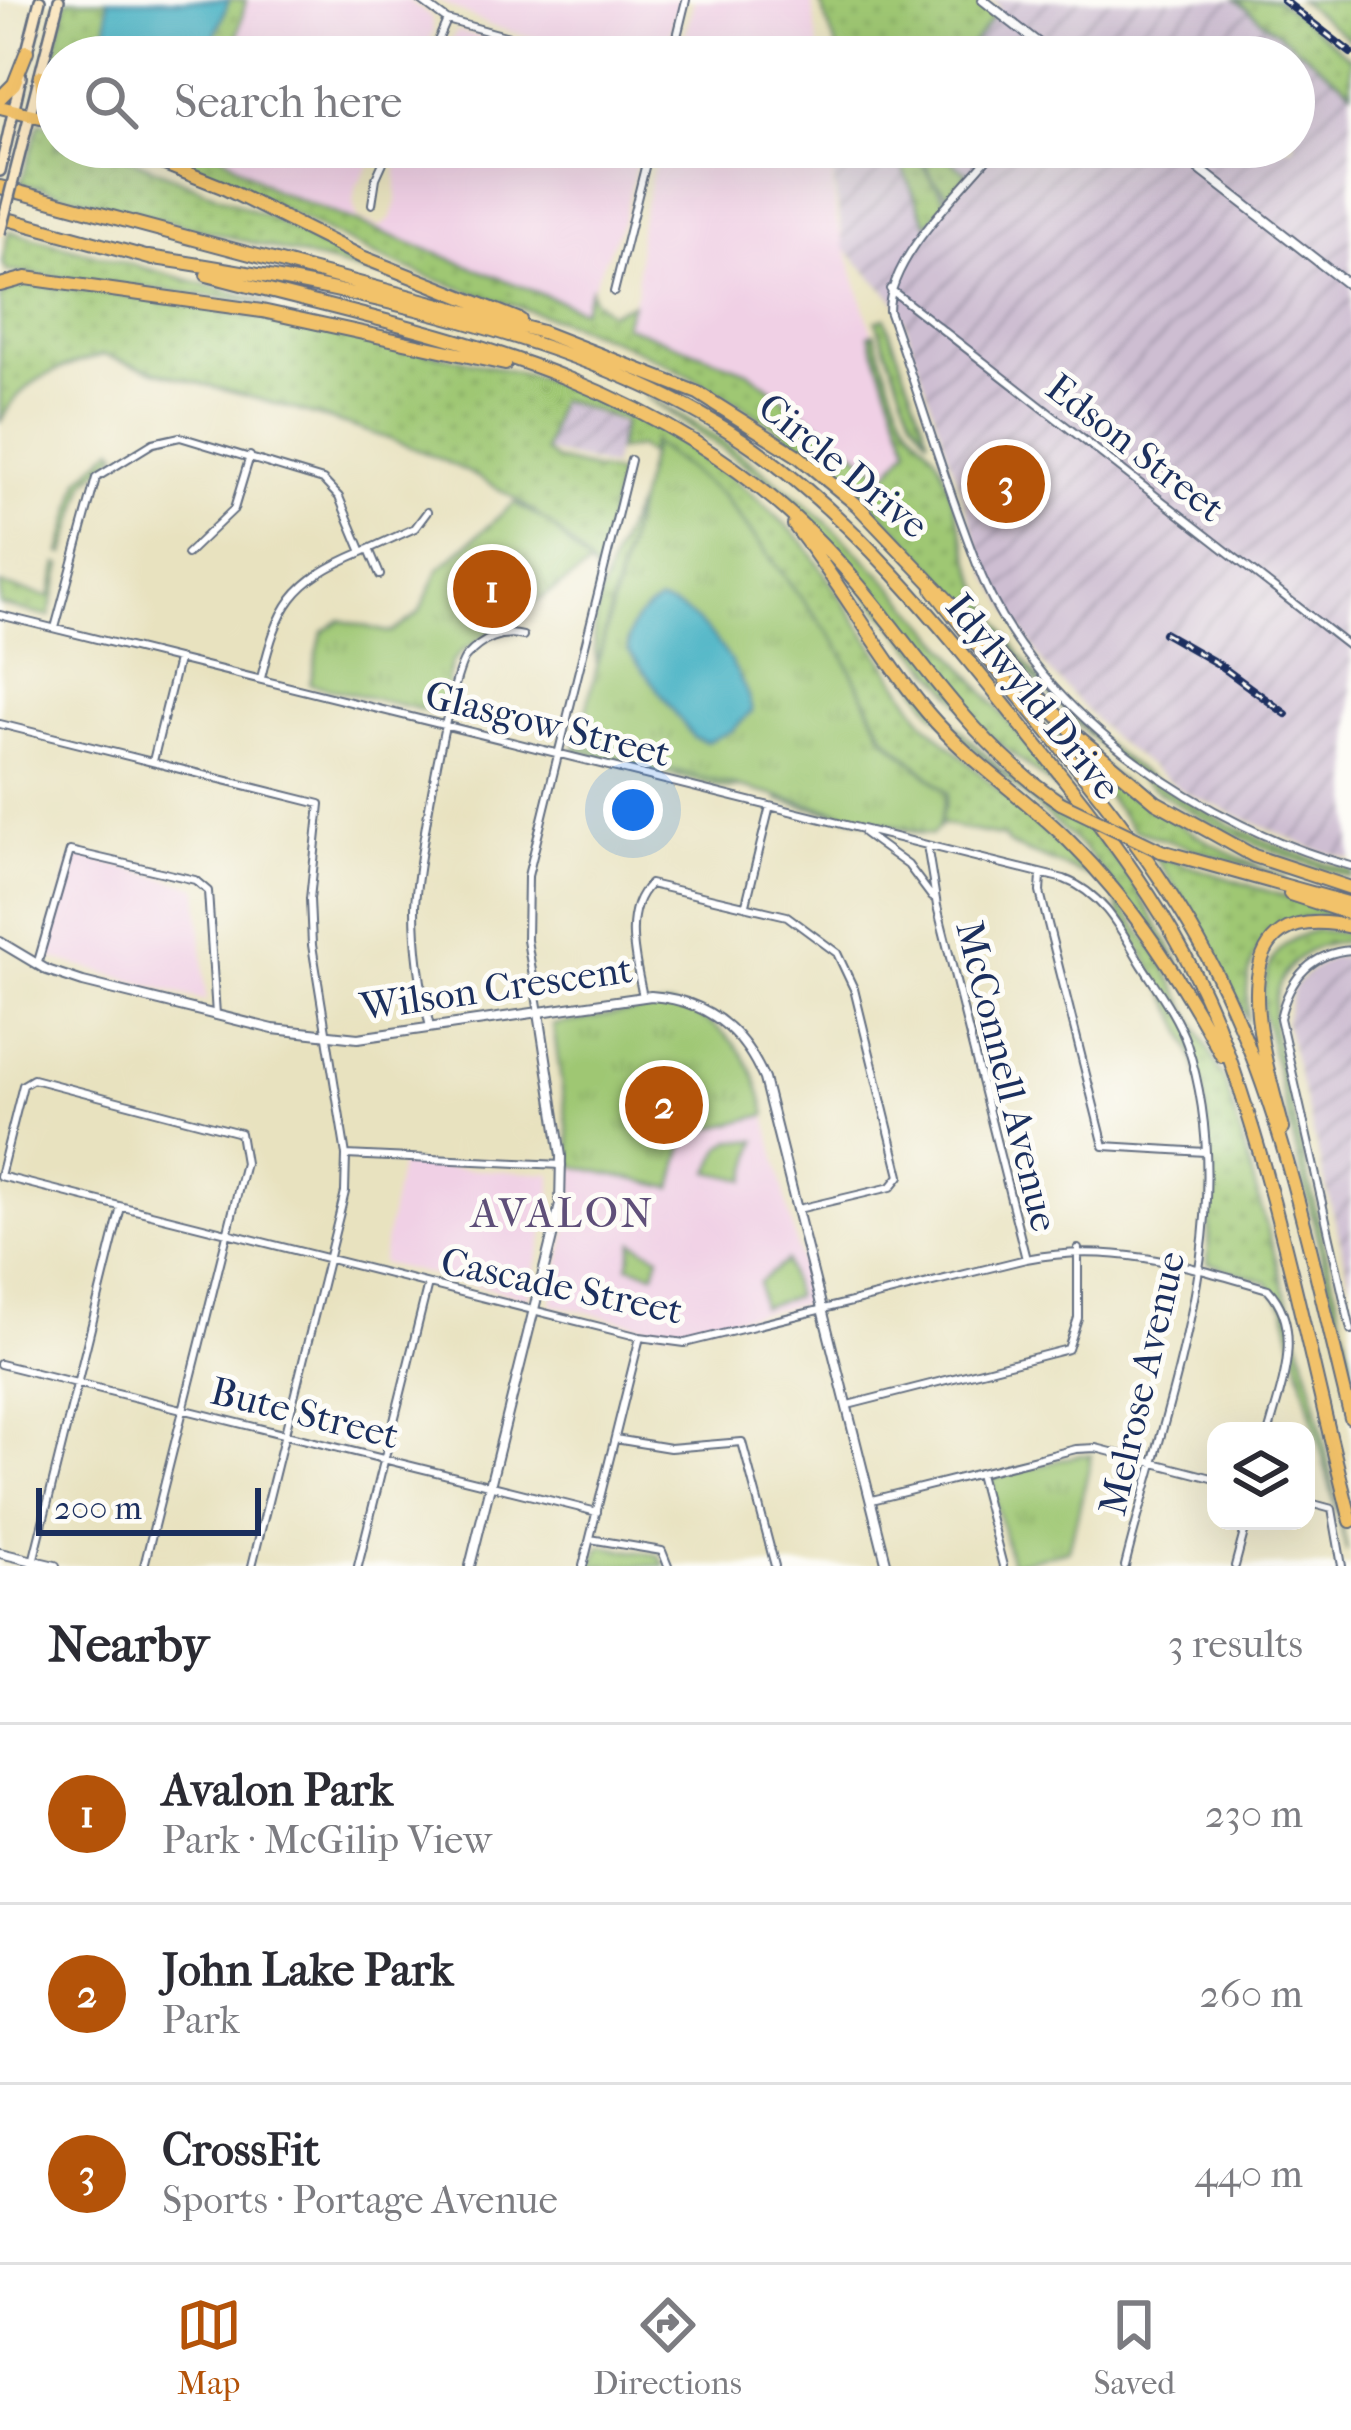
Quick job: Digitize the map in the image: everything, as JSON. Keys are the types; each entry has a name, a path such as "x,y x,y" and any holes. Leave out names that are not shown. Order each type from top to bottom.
{"highway":[{"path":"27,51 5,105 36,116"},
{"path":"174,168 362,257 499,308 542,332"},
{"name":"Circle Drive","path":"0,187 542,332 638,365 746,420 813,468 903,550 1076,734 1156,802 1254,856 1351,888"},
{"name":"Circle Drive","path":"0,218 561,375 644,409 710,448 812,534 977,733 1061,803 1161,851 1351,904"},
{"name":"Idylwyld Drive","path":"148,257 374,303 552,349 674,402 750,445 812,493 902,579 1112,842 1193,973 1236,1083"},
{"path":"0,272 58,284"},
{"path":"0,285 26,278 262,311 561,375"},
{"path":"784,509 924,709 974,763 1066,837 1122,897 1176,972 1236,1083 1351,1521"},
{"name":"Idylwyld Drive","path":"903,550 1184,916 1238,1019 1294,1190"},
{"path":"1255,880 1351,914"},
{"path":"1351,927 1318,924 1283,936 1268,950 1255,980 1258,1032 1351,1418"}],"main road":[{"path":"27,51 40,0"},
{"path":"50,36 59,0"},
{"path":"0,233 36,93"},
{"path":"0,170 5,105"}],"street":[{"path":"420,0 447,20 505,36"},
{"path":"677,36 686,0"},
{"path":"983,0 1029,36"},
{"path":"440,36 447,20"},
{"path":"372,204 381,168"},
{"path":"614,292 645,168"},
{"path":"980,168 906,257 889,288 889,310 982,578 1043,672 1114,744 1181,794 1246,830 1351,866"},
{"path":"1198,168 1351,287"},
{"name":"Edson Street","path":"889,288 1351,648"},
{"path":"55,628 91,487 103,471 169,437 310,474 333,488 380,575"},
{"path":"187,554 235,509 250,456"},
{"path":"470,1566 560,1205 562,1165 525,907 532,853 632,460"},
{"path":"261,679 285,602 310,576 415,528 427,512"},
{"name":"Glasgow Street","path":"0,615 1083,886"},
{"path":"431,1031 417,942 416,889 446,725 467,655 499,634 523,636"},
{"path":"153,761 178,659"},
{"path":"0,724 320,804 310,899 346,1155 345,1192 252,1566"},
{"path":"746,904 770,806"},
{"name":"McConnell Avenue","path":"855,827 908,865 937,906"},
{"name":"McConnell Avenue","path":"927,845 937,906 1026,1259"},
{"path":"38,965 70,851 195,880 208,891 216,1015"},
{"path":"1041,874 1040,892 1104,1146 1205,1152"},
{"path":"643,997 632,931 646,887 658,882 802,923 837,952 854,988 900,1167 891,1187 798,1209"},
{"name":"Melrose Avenue","path":"1083,886 1112,916 1180,1027 1197,1089 1205,1152 1199,1271 1125,1566"},
{"name":"Wilson Crescent","path":"0,943 38,965 216,1015 326,1036 386,1038 643,997 704,1009 749,1047 764,1078 886,1566"},
{"path":"1351,950 1330,953 1305,968 1285,996 1280,1018 1351,1330"},
{"path":"0,1176 27,1081 240,1133 245,1163 144,1566"},
{"path":"346,1155 562,1165"},
{"name":"Cascade Street","path":"0,1176 640,1336 685,1342 1026,1259 1078,1249 1124,1251 1254,1285 1275,1296 1291,1345 1271,1422"},
{"path":"33,1563 122,1207"},
{"path":"848,1405 1068,1349 1078,1318 1078,1249"},
{"path":"358,1566 428,1284"},
{"path":"583,1566 640,1336"},
{"name":"Bute Street","path":"0,1364 597,1512"},
{"path":"615,1438 670,1448 742,1442 775,1566"},
{"path":"872,1500 1076,1449 1096,1448 1207,1477"},
{"path":"979,1474 1003,1566"},
{"path":"1315,1504 1332,1509 1342,1566"},
{"path":"1235,1566 1244,1530"},
{"path":"590,1539 662,1551 668,1566"},
{"path":"0,1553 55,1566"}],"shaded area":[{"path":"246,0 408,0 431,17 433,32 431,36 237,36"},
{"path":"437,0 679,0 670,36 528,36 491,26"},
{"path":"694,0 812,0 816,36 685,36"},
{"path":"992,0 1236,0 1282,36 979,36 1000,7"},
{"path":"1315,62 1351,90 1351,859 1316,850 1184,792 1113,739 1044,665 989,577 899,305 844,248 832,168 1315,168"},
{"path":"242,168 368,168 353,203 358,219 380,227 391,219 397,202 397,168 635,168 623,220 582,310 274,190"},
{"path":"654,168 831,168 836,219 909,447 886,475 748,371 623,325 637,291 639,231"},
{"path":"559,401 622,423 612,467 546,451"},
{"path":"79,855 198,887 206,1001 47,957 71,861"},
{"path":"1351,956 1351,1285 1285,1021 1294,987 1306,974 1332,957"},
{"path":"766,1115 810,1303 666,1331 551,1304 572,1207 573,1166 672,1188 686,1135"},
{"path":"400,1165 552,1174 552,1201 528,1298 381,1263"}],"green space":[{"path":"67,0 108,0 107,29 114,36 59,36"},
{"path":"228,0 246,0 237,36 214,36"},
{"path":"819,0 974,0 994,16 979,36 832,36"},
{"path":"1236,0 1277,0 1351,58 1351,90 1315,62 1315,36 1282,36"},
{"path":"1299,0 1351,0 1351,41"},
{"path":"36,135 36,168 152,168 268,217 381,276 21,183"},
{"path":"199,168 242,168 274,190 582,310 591,289 593,299 609,313 632,304 624,325 748,371 886,475 909,447 869,335 874,333 905,418 939,462 983,592 1012,643 1048,689 1137,769 1188,802 1296,853 1351,871 1351,877 1220,827 1131,772 1027,672 882,513 797,442 746,408 638,351 409,269"},
{"path":"902,168 924,168 947,202 927,225"},
{"path":"928,168 960,168 968,174 950,196"},
{"path":"9,231 274,304 7,271 2,262"},
{"path":"18,284 114,294 305,327 516,372 573,389 653,425 743,487 804,543 925,723 1096,879 1010,845 1004,837 941,824 922,834 778,800 776,785 728,789 575,751 575,743 657,766 657,446 652,443 649,455 639,447 617,450 624,421 558,399 545,451 555,460 619,475 597,576 555,529 502,490 439,459 301,411 103,355 42,377 18,396 0,423 0,297","holes":["713,493 722,494 838,647","846,662 885,736 948,793 945,807 883,737"]},
{"path":"885,318 929,439 912,417 876,321"},
{"path":"644,395 739,453 864,558 975,681 1059,791 985,732 772,483"},
{"path":"653,443 721,495 838,645 884,737 947,793 939,827 932,835 577,746"},
{"path":"114,447 118,453 86,482 65,554 61,553 80,480"},
{"path":"514,503 548,522 590,566 461,652 452,662 440,714 310,684 322,633 340,620 391,633 419,613 439,569"},
{"path":"636,506 597,664 599,604"},
{"path":"58,564 62,565 49,617 0,605 0,585 50,597"},
{"path":"867,616 954,724 1003,771 1087,825 1130,878 1185,973 1088,853 933,712"},
{"path":"1015,682 1139,796 1207,841 1286,878 1134,830"},
{"path":"1154,855 1343,915 1297,920 1272,934 1254,958 1247,1020 1194,916"},
{"path":"1116,898 1162,961 1225,1081 1312,1385 1347,1552 1284,1307 1267,1282 1208,1263 1210,1160 1200,1081 1172,1006 1120,916"},
{"path":"1317,930 1351,934 1351,941 1315,948 1291,966 1277,993 1273,1030 1351,1357 1351,1379 1263,1013 1273,960 1290,941"},
{"path":"670,1005 708,1021 735,1045 754,1076 766,1115 686,1135 673,1188 573,1166 553,1025"},
{"path":"732,1140 757,1141 746,1180 710,1172 721,1148"},
{"path":"634,1242 659,1256 654,1273 628,1266"},
{"path":"786,1261 795,1297 761,1307 759,1282"},
{"path":"1092,1455 1069,1550 1011,1564 990,1479"},
{"path":"601,1546 659,1555 665,1566 591,1566"}],"water":[{"path":"108,0 228,0 215,36 114,36 107,29"},
{"path":"659,602 690,615 704,628 730,660 747,695 752,711 733,730 707,742 693,737 629,651 635,622"}],"railway":[{"path":"1283,0 1351,53"},
{"path":"1164,633 1218,664 1286,714"}],"place":[{"name":"CrossFit","path":"1006,484"},
{"name":"Avalon Park","path":"492,589"},
{"name":"John Lake Park","path":"664,1105"}],"district":[{"name":"AVALON","path":"563,1212"}]}
